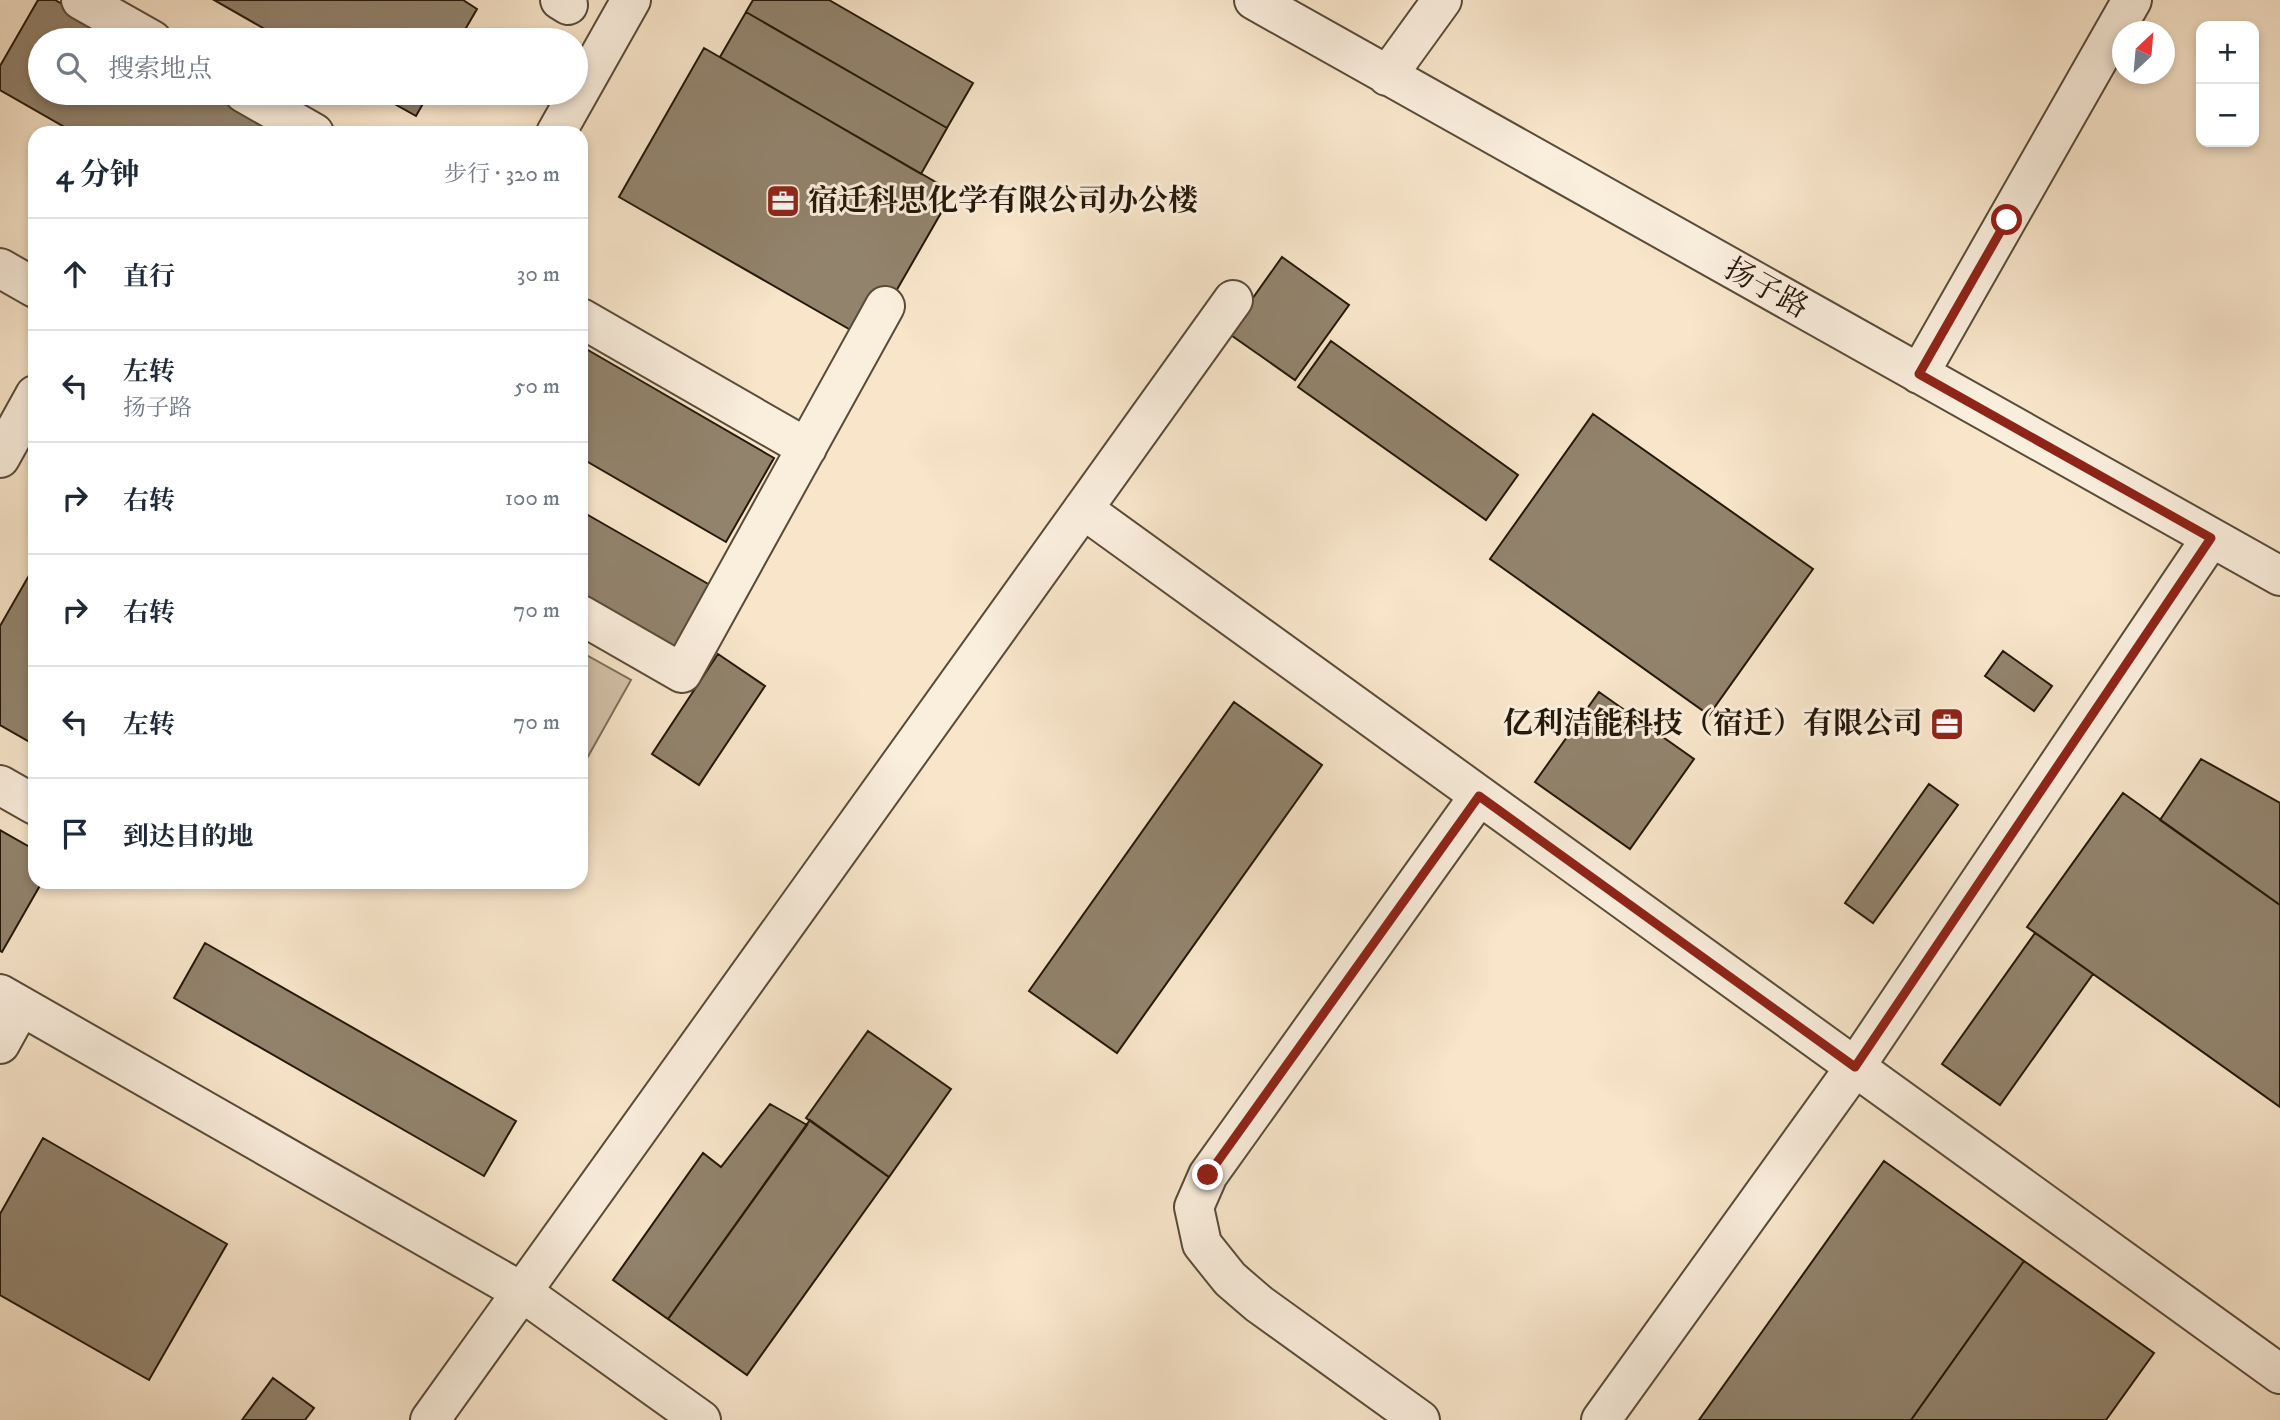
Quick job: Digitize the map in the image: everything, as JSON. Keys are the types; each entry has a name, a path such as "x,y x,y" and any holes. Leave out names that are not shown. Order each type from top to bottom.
{"street":[{"path":"81,0 131,28"},
{"path":"588,76 631,0"},
{"name":"扬子路","path":"1254,0 2280,576"},
{"path":"1387,76 1442,0"},
{"path":"1919,374 2132,0"},
{"path":"265,105 302,126"},
{"path":"560,126 572,105"},
{"path":"0,268 28,284"},
{"path":"430,1420 1233,300"},
{"path":"588,619 682,673 885,306"},
{"path":"588,322 807,448"},
{"path":"0,458 28,408"},
{"path":"1083,509 2280,1374"},
{"path":"1601,1420 1855,1067 2211,538"},
{"path":"0,785 28,801"},
{"path":"1420,1420 1259,1304 1230,1279 1202,1244 1194,1207 1208,1175 1479,796"},
{"path":"0,1044 11,1000 522,1292 701,1420"}],"shaded area":[{"path":"588,656 631,680 588,757"}],"building":[{"path":"38,0 55,0 104,28 28,28 28,105 237,105 274,126 63,126 0,90 0,66"},
{"path":"214,0 463,0 477,9 466,28 263,28"},
{"path":"753,0 829,0 973,83 947,128 746,12"},
{"path":"746,12 947,128 921,174 720,57"},
{"path":"704,48 953,192 868,340 619,197"},
{"path":"396,105 422,105 416,116"},
{"path":"1282,257 1349,305 1295,380 1228,333"},
{"path":"1331,341 1518,475 1486,520 1298,387"},
{"path":"588,350 774,458 726,542 588,462"},
{"path":"1593,414 1813,569 1709,715 1490,559"},
{"path":"588,515 710,585 672,652 588,603"},
{"path":"28,577 28,741 0,725 0,626"},
{"path":"2003,651 2052,686 2034,711 1985,676"},
{"path":"718,654 765,686 699,785 652,754"},
{"path":"1599,692 1694,759 1630,849 1535,782"},
{"path":"1234,702 1322,765 1117,1053 1029,991"},
{"path":"2201,759 2280,803 2280,905 2160,820"},
{"path":"1929,784 1958,805 1873,923 1845,903"},
{"path":"2123,793 2280,905 2280,1107 2027,927"},
{"path":"0,830 28,846 28,889 38,889 2,952"},
{"path":"2035,933 2093,974 2000,1105 1942,1064"},
{"path":"205,943 516,1121 484,1176 174,998"},
{"path":"868,1031 951,1089 889,1177 806,1118"},
{"path":"770,1104 807,1125 668,1319 613,1280 703,1153 721,1167"},
{"path":"810,1120 889,1177 747,1375 668,1319"},
{"path":"43,1138 227,1244 149,1380 0,1295 0,1214"},
{"path":"1884,1161 2024,1261 1911,1420 1699,1420"},
{"path":"2024,1261 2154,1353 2106,1420 1911,1420"},
{"path":"273,1378 314,1408 305,1420 242,1420"}],"place":[{"name":"宿迁科思化学有限公司办公楼","path":"783,201"},
{"name":"亿利洁能科技（宿迁）有限公司","path":"1947,724"}],"route":[{"path":"1208,1175 1479,796 1855,1067 2211,538 1919,374 2007,220"}]}
